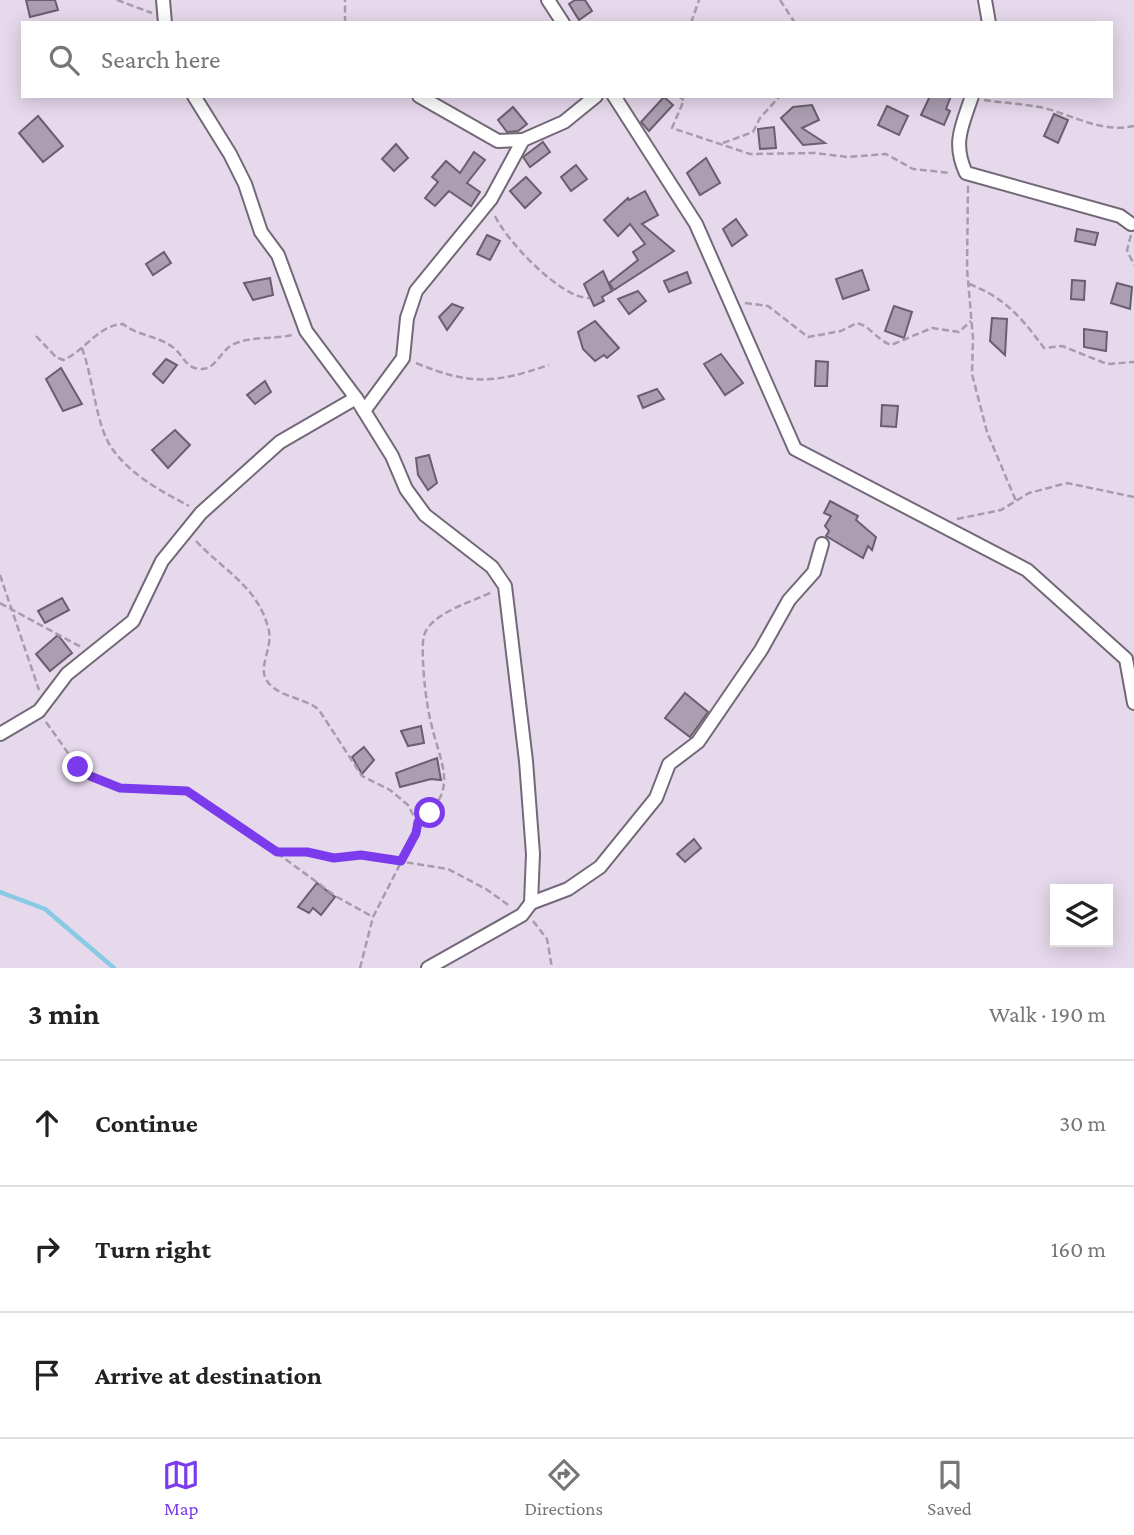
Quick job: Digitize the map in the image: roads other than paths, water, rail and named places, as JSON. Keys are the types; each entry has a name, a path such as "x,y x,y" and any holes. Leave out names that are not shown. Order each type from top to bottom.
{"street":[{"path":"163,0 165,21"},
{"path":"548,0 562,21"},
{"path":"985,0 989,21"},
{"path":"195,98 230,154 261,232 278,255 295,309 306,331 356,398 392,456 406,489 425,515 492,567 505,586 527,761 533,854 527,909"},
{"path":"423,98 498,141 523,141 564,122 594,98"},
{"path":"615,98 696,224 795,449 1027,570 1126,659 1134,703"},
{"path":"972,98 958,137 958,158 966,173 1120,216 1131,224"},
{"path":"364,411 403,358 407,318 416,291 491,199 523,141"},
{"path":"0,734 42,707 67,674 133,621 162,561 201,513 280,442 356,398"},
{"path":"428,968 527,909 568,889 600,867 656,798 669,764 698,742 761,650 789,600 814,572 822,544"}],"waterway":[{"path":"0,892 45,909 114,968"}]}
